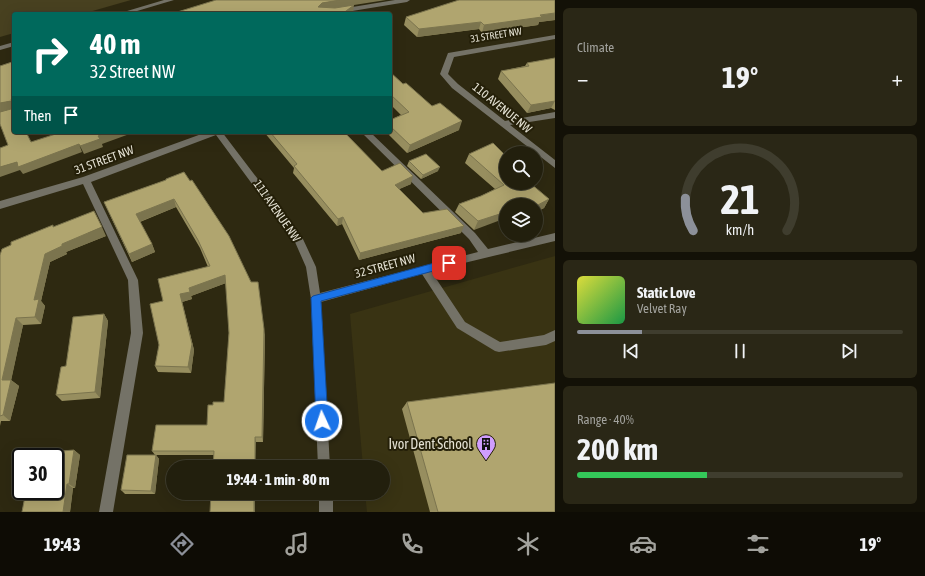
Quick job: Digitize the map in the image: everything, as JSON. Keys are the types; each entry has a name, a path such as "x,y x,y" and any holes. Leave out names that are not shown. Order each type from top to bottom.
{"street":[{"path":"128,12 170,0"},
{"path":"334,12 408,0"},
{"name":"31 STREET NW","path":"447,65 452,55 466,51 555,37"},
{"path":"0,48 12,45"},
{"name":"110 AVENUE NW","path":"447,65 444,74 455,86 555,165"},
{"path":"502,124 555,115"},
{"name":"31 STREET NW","path":"0,205 86,180 210,134"},
{"name":"111 AVENUE NW","path":"220,134 299,240 311,267 316,298 324,460"},
{"path":"368,134 472,236 486,254"},
{"path":"86,180 133,280 137,334 106,512"},
{"name":"32 STREET NW","path":"316,298 424,269 555,237"},
{"path":"424,269 461,325 499,347 546,340 555,335"},
{"path":"326,500 326,512"}],"shaded area":[{"path":"0,0 131,0 89,12 12,12 12,34 0,37"},
{"path":"555,256 555,512 367,512 366,500 390,500 390,460 362,460 350,314"}],"building":[{"path":"216,0 340,0 322,3 318,7 335,8 354,5 345,12 177,12"},
{"path":"459,0 555,0 555,13 540,15 542,17 484,25 481,22 419,29 406,17"},
{"path":"555,58 555,101 531,105 501,71 529,66 527,63"},
{"path":"12,62 12,134 27,134 31,142 56,134 104,134 98,136 100,139 80,146 79,144 18,167 17,162 0,167 0,148 8,145 0,124 0,112 11,109 11,101 0,103 0,66"},
{"path":"392,74 403,84 406,83 432,106 440,103 462,121 410,145 392,128 392,119 409,112 392,96"},
{"path":"272,134 346,134 382,171 400,163 413,176 395,185 423,213 447,209 464,226 360,253 343,217 338,219 294,166 297,164"},
{"path":"493,143 499,149 499,181 469,154"},
{"path":"426,154 440,167 423,175 409,161"},
{"path":"184,172 190,181 192,180 229,236 251,282 258,282 264,329 262,437 255,437 255,460 213,460 214,451 152,451 156,425 207,425 208,405 213,405 213,402 224,402 229,333 225,275 189,288 190,292 180,294 192,344 188,367 155,366 159,345 150,304 163,301 158,279 210,266 198,240 174,199 136,214 152,244 129,254 104,202"},
{"path":"499,187 499,190 538,190 549,199 543,202 543,198 499,198 499,214 478,221 459,204"},
{"path":"94,211 102,227 62,244 62,246 45,254 34,300 39,299 35,317 16,318 2,380 11,380 3,415 0,416 0,255 2,249 11,245 11,242 53,225 53,227"},
{"path":"104,314 95,392 56,395 61,367 66,366 73,317"},
{"name":"Ivor Dent School","path":"555,383 555,512 438,512 407,402"},
{"path":"74,450 63,512 22,512 24,500 64,500 64,451"},
{"path":"127,455 156,455 151,491 121,490"},
{"path":"211,500 254,500 254,512 210,512"}],"place":[{"name":"Ivor Dent School","path":"486,461"}],"route":[{"path":"322,421 316,298 449,263"}]}
